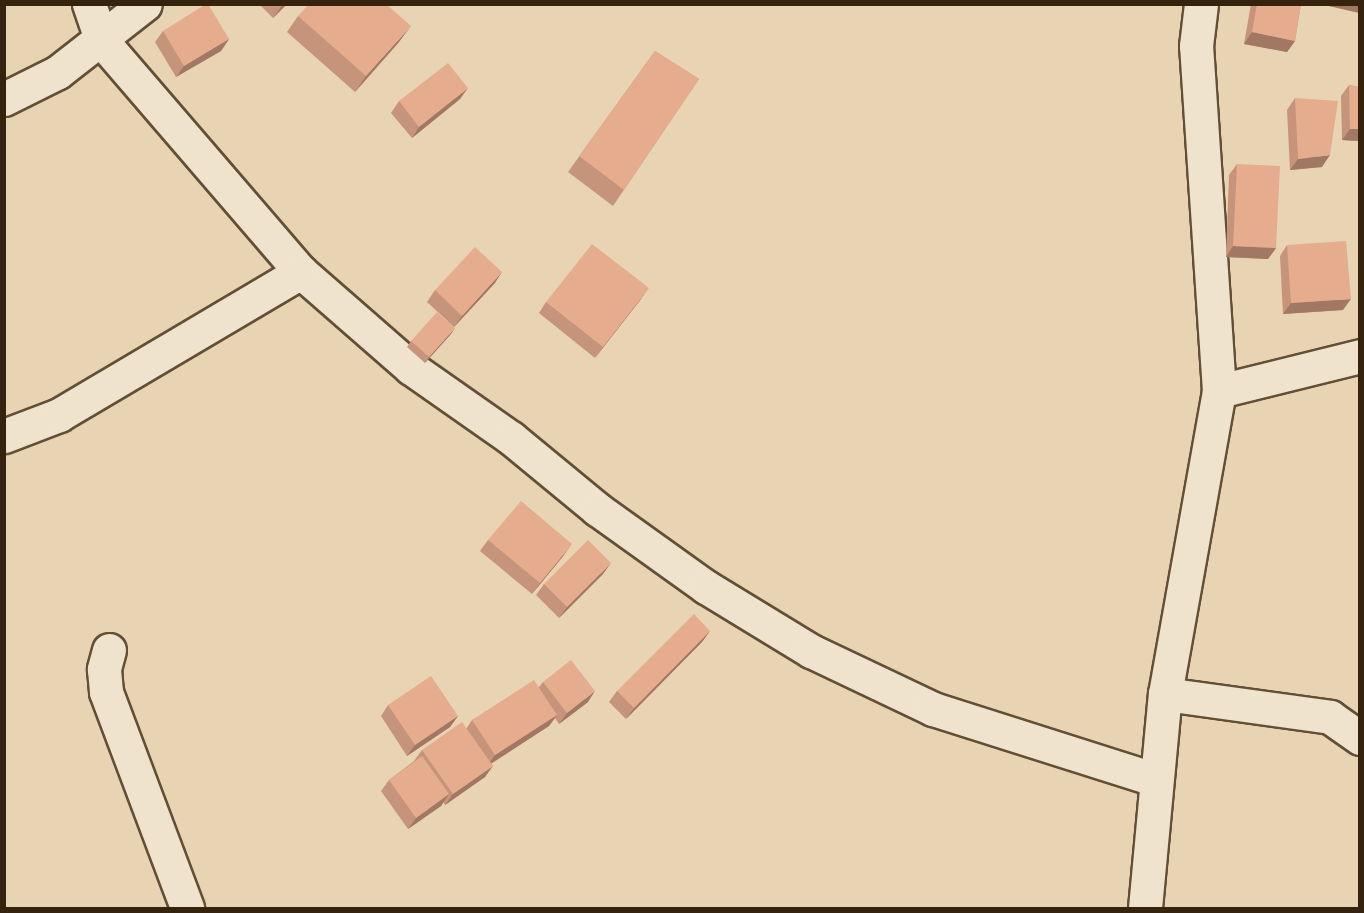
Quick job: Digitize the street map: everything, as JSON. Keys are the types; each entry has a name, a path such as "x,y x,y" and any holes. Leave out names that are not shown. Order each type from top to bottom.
{"street":[{"path":"89,4 102,41 301,272 411,368 511,438 597,509 705,587 811,651 933,709 1154,779"},
{"path":"4,99 58,72 102,41 144,4"},
{"path":"1145,909 1154,779 1165,694 1219,391 1196,46 1200,4"},
{"path":"4,436 59,416 301,272"},
{"path":"1219,391 1359,356"},
{"path":"109,650 104,669 106,692 187,909"},
{"path":"1165,694 1330,717 1359,738"}],"building":[{"path":"206,4 229,39 184,66 163,31"},
{"path":"309,4 386,4 411,26 366,76 298,16"},
{"path":"1257,4 1301,4 1295,41 1252,32"},
{"path":"655,51 699,79 624,190 579,156"},
{"path":"448,63 468,88 419,127 399,101"},
{"path":"1349,85 1359,87 1359,129 1350,129"},
{"path":"1295,98 1338,101 1330,155 1298,159"},
{"path":"1237,164 1280,166 1276,248 1233,246"},
{"path":"1346,241 1351,299 1291,303 1287,245"},
{"path":"592,244 649,288 603,347 546,302"},
{"path":"475,247 502,272 462,316 435,290"},
{"path":"437,312 455,328 429,357 411,341"},
{"path":"521,501 572,544 540,583 488,540"},
{"path":"588,540 611,563 567,607 544,584"},
{"path":"694,614 710,631 634,708 617,691"},
{"path":"571,660 595,691 567,713 543,682"},
{"path":"431,676 458,716 415,745 388,705"},
{"path":"534,680 557,715 495,755 472,720"},
{"path":"462,722 493,766 453,794 422,750"},
{"path":"422,756 449,794 416,818 389,780"}]}
